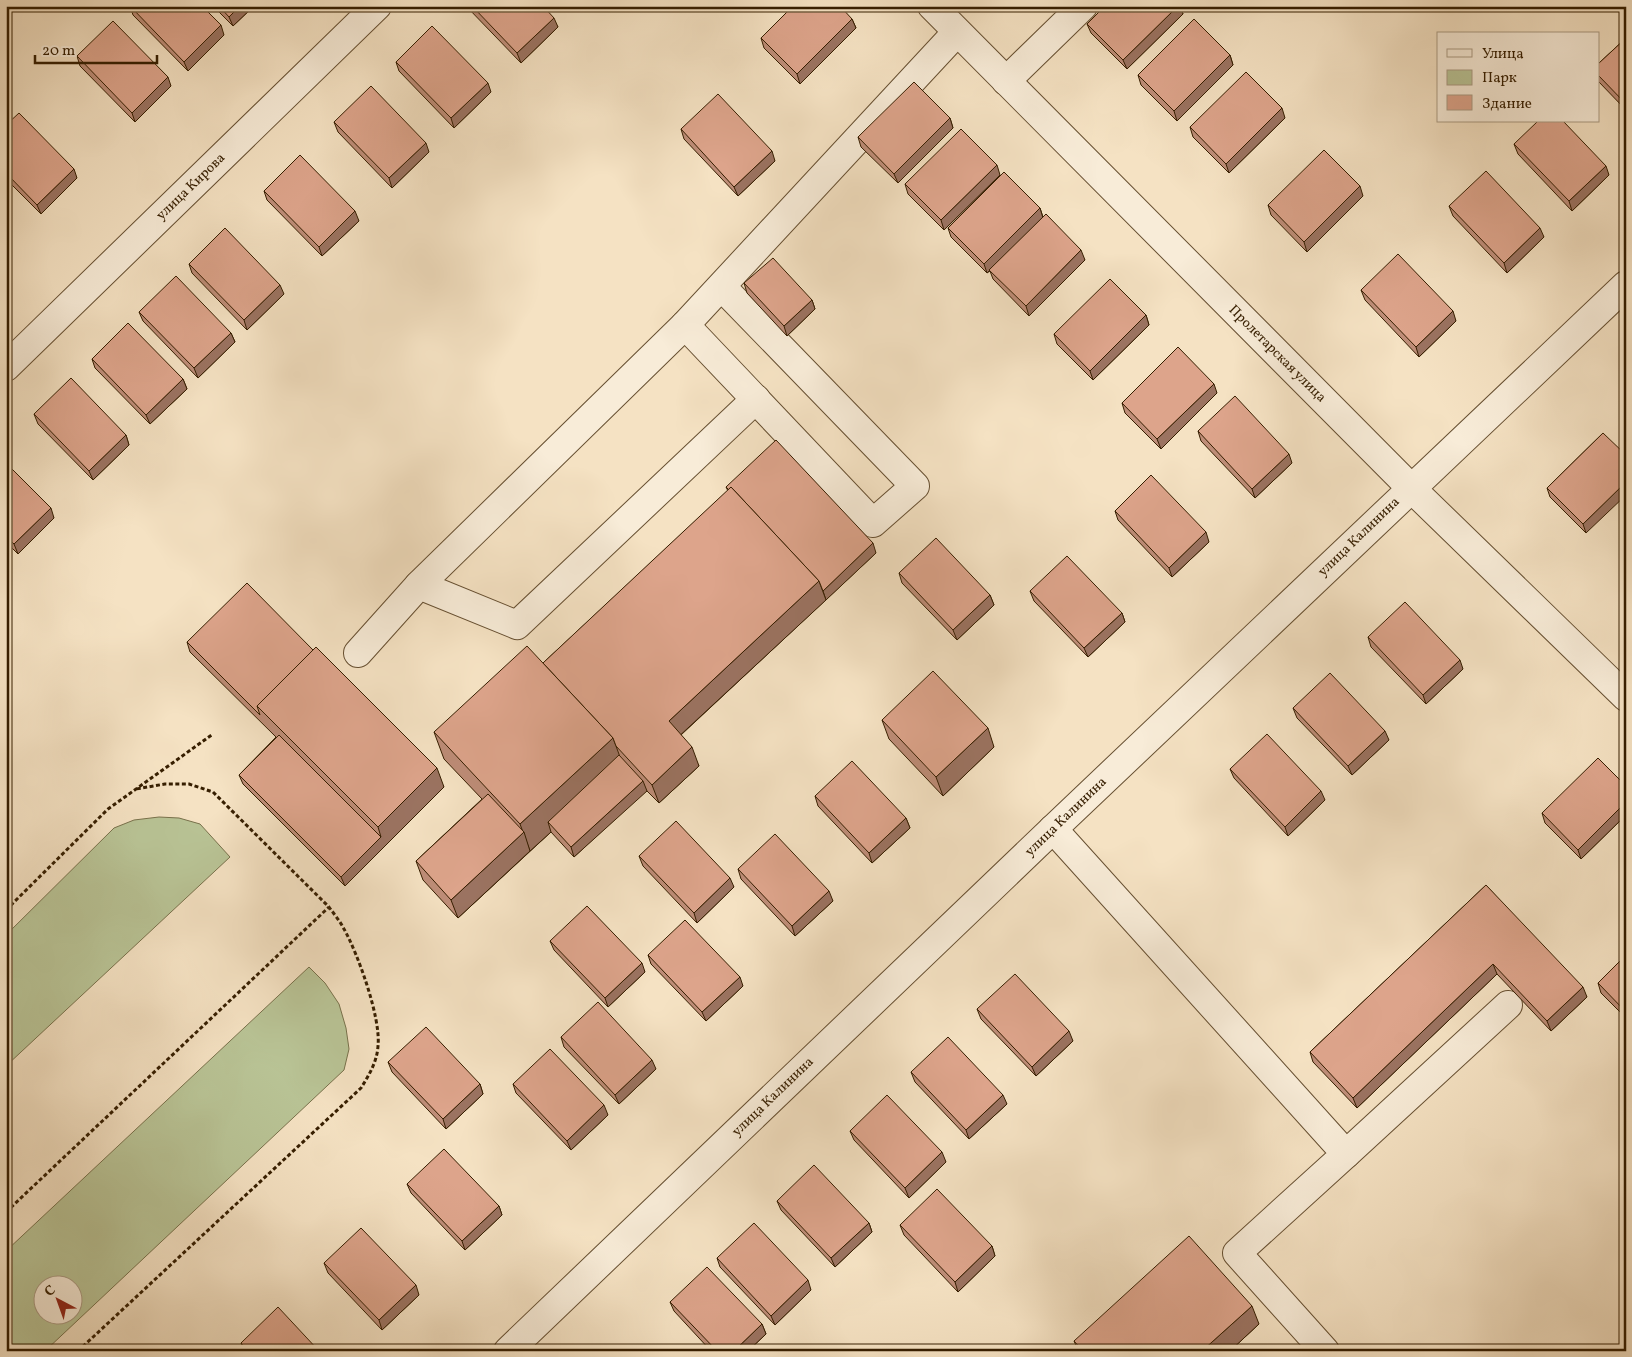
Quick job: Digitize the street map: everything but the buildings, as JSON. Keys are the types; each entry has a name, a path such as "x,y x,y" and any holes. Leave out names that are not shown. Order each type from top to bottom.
{"street":[{"name":"улица Кирова","path":"6,367 377,6"},
{"name":"Пролетарская улица","path":"932,6 1410,488 1626,697"},
{"path":"1006,81 1083,6"},
{"path":"358,653 419,585 722,287 957,32"},
{"name":"улица Калинина","path":"508,1351 1410,488 1626,285"},
{"path":"685,325 874,524 914,486 722,287"},
{"path":"419,585 516,625 756,399"},
{"path":"1053,829 1346,1154"},
{"path":"1325,1351 1237,1254 1508,1005"}],"path":[{"path":"6,910 108,809 213,734"},
{"path":"78,1351 361,1088 373,1068 379,1045 368,988 355,952 344,928 328,907 213,792 189,784 165,784 136,789"},
{"path":"6,1212 328,907"}],"green space":[{"path":"159,817 179,818 200,824 230,857 6,1066 6,935 114,828 134,820"},
{"path":"309,967 325,983 339,1004 346,1028 349,1049 344,1070 82,1316 82,1274 32,1274 32,1324 74,1324 45,1351 6,1351 6,1251"}]}
